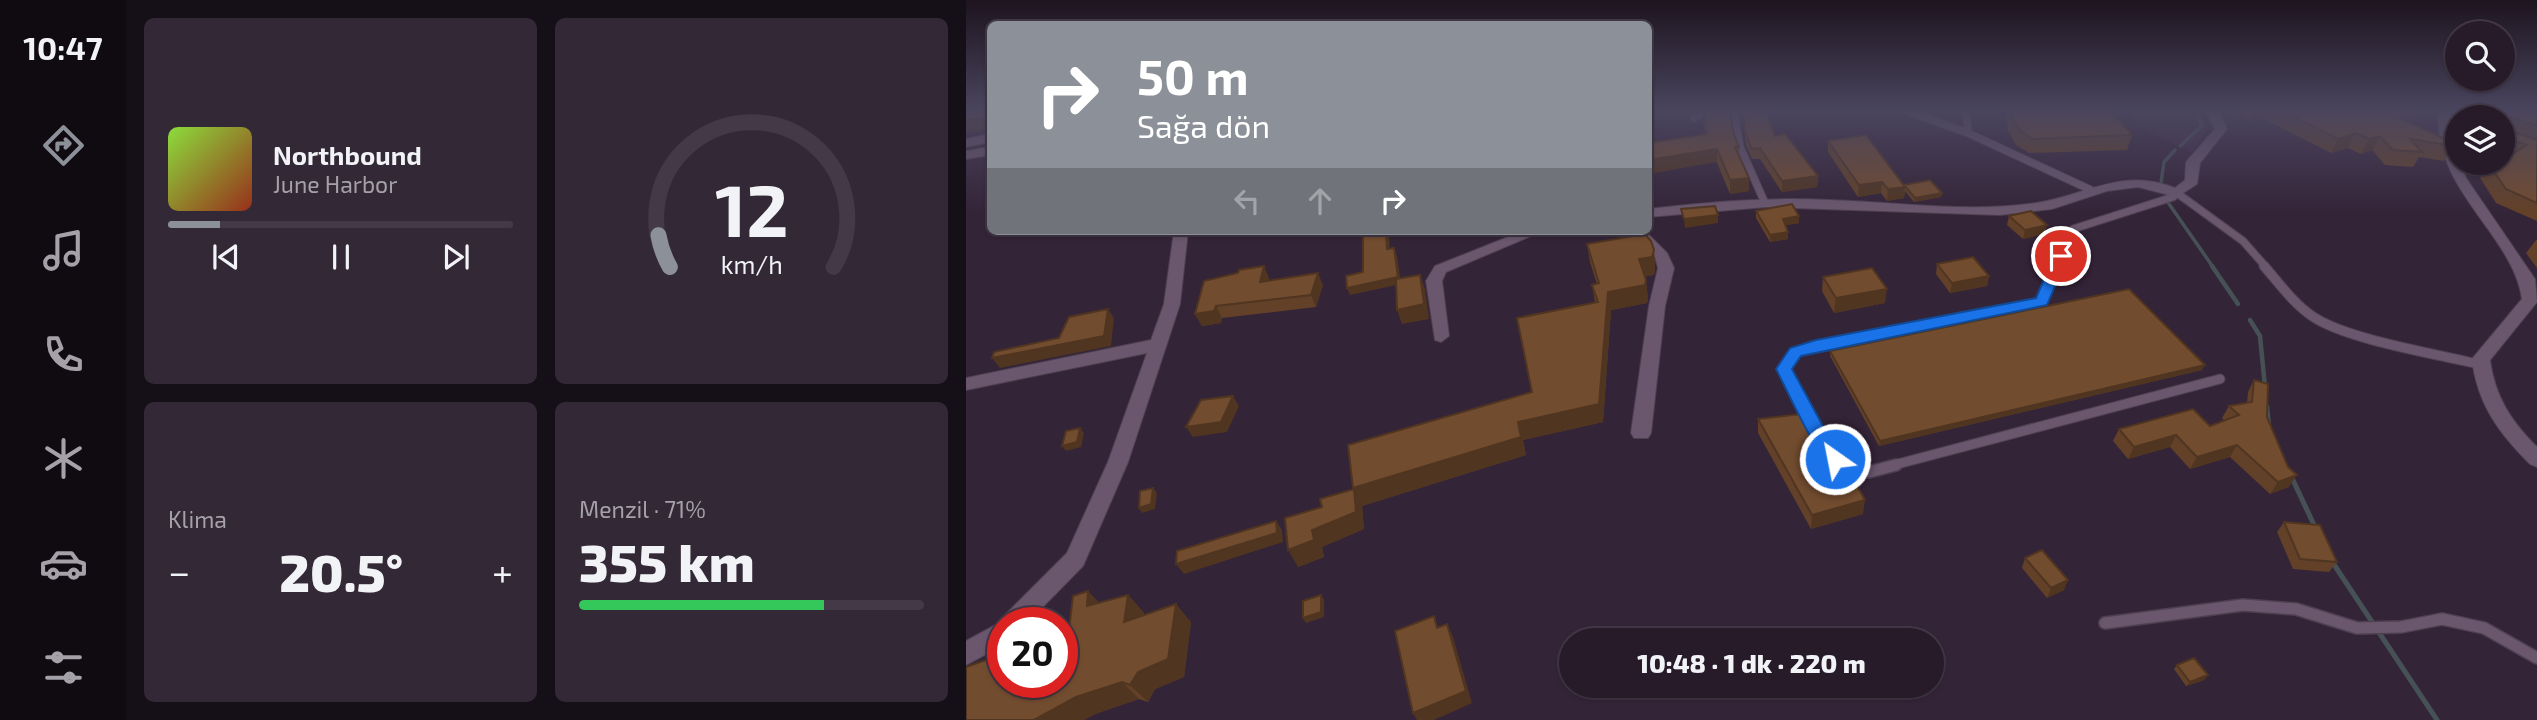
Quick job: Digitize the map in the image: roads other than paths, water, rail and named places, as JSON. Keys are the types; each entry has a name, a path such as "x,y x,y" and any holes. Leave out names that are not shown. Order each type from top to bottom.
{"street":[{"path":"1652,213 1765,203 1999,211 2046,206 2110,184 2131,183 2164,187 2177,193 2192,181 2193,162 2208,145"},
{"path":"966,155 987,152"},
{"path":"2458,175 2527,279 2530,300 2481,359 2483,382 2490,403 2509,431 2537,459"},
{"path":"1028,607 1075,559 1118,462 1172,304 1181,235"},
{"path":"1441,335 1434,281 1440,269 1526,235"},
{"path":"1640,433 1657,306 1666,268 1662,256 1641,235"},
{"path":"966,384 1160,344"},
{"path":"966,654 987,642"}],"lane":[{"path":"1740,145 1765,203"},
{"path":"1993,145 2091,190"},
{"path":"2220,379 1869,472 1860,472 1835,459 1823,444 1784,369 1796,352 1816,346 2042,302 2073,229 2173,197 2177,193 2243,241 2299,306 2315,317 2348,332 2482,365"},
{"path":"2105,623 2243,605 2296,609 2357,628 2401,627 2442,619 2484,628 2537,658"}],"waterway":[{"path":"2161,183 2164,162 2175,150"},
{"path":"2167,201 2213,267"},
{"path":"2212,266 2238,304"},
{"path":"2250,320 2260,336 2265,387"},
{"path":"2267,406 2269,426"},
{"path":"2292,478 2315,527"},
{"path":"2333,563 2437,720"}]}
